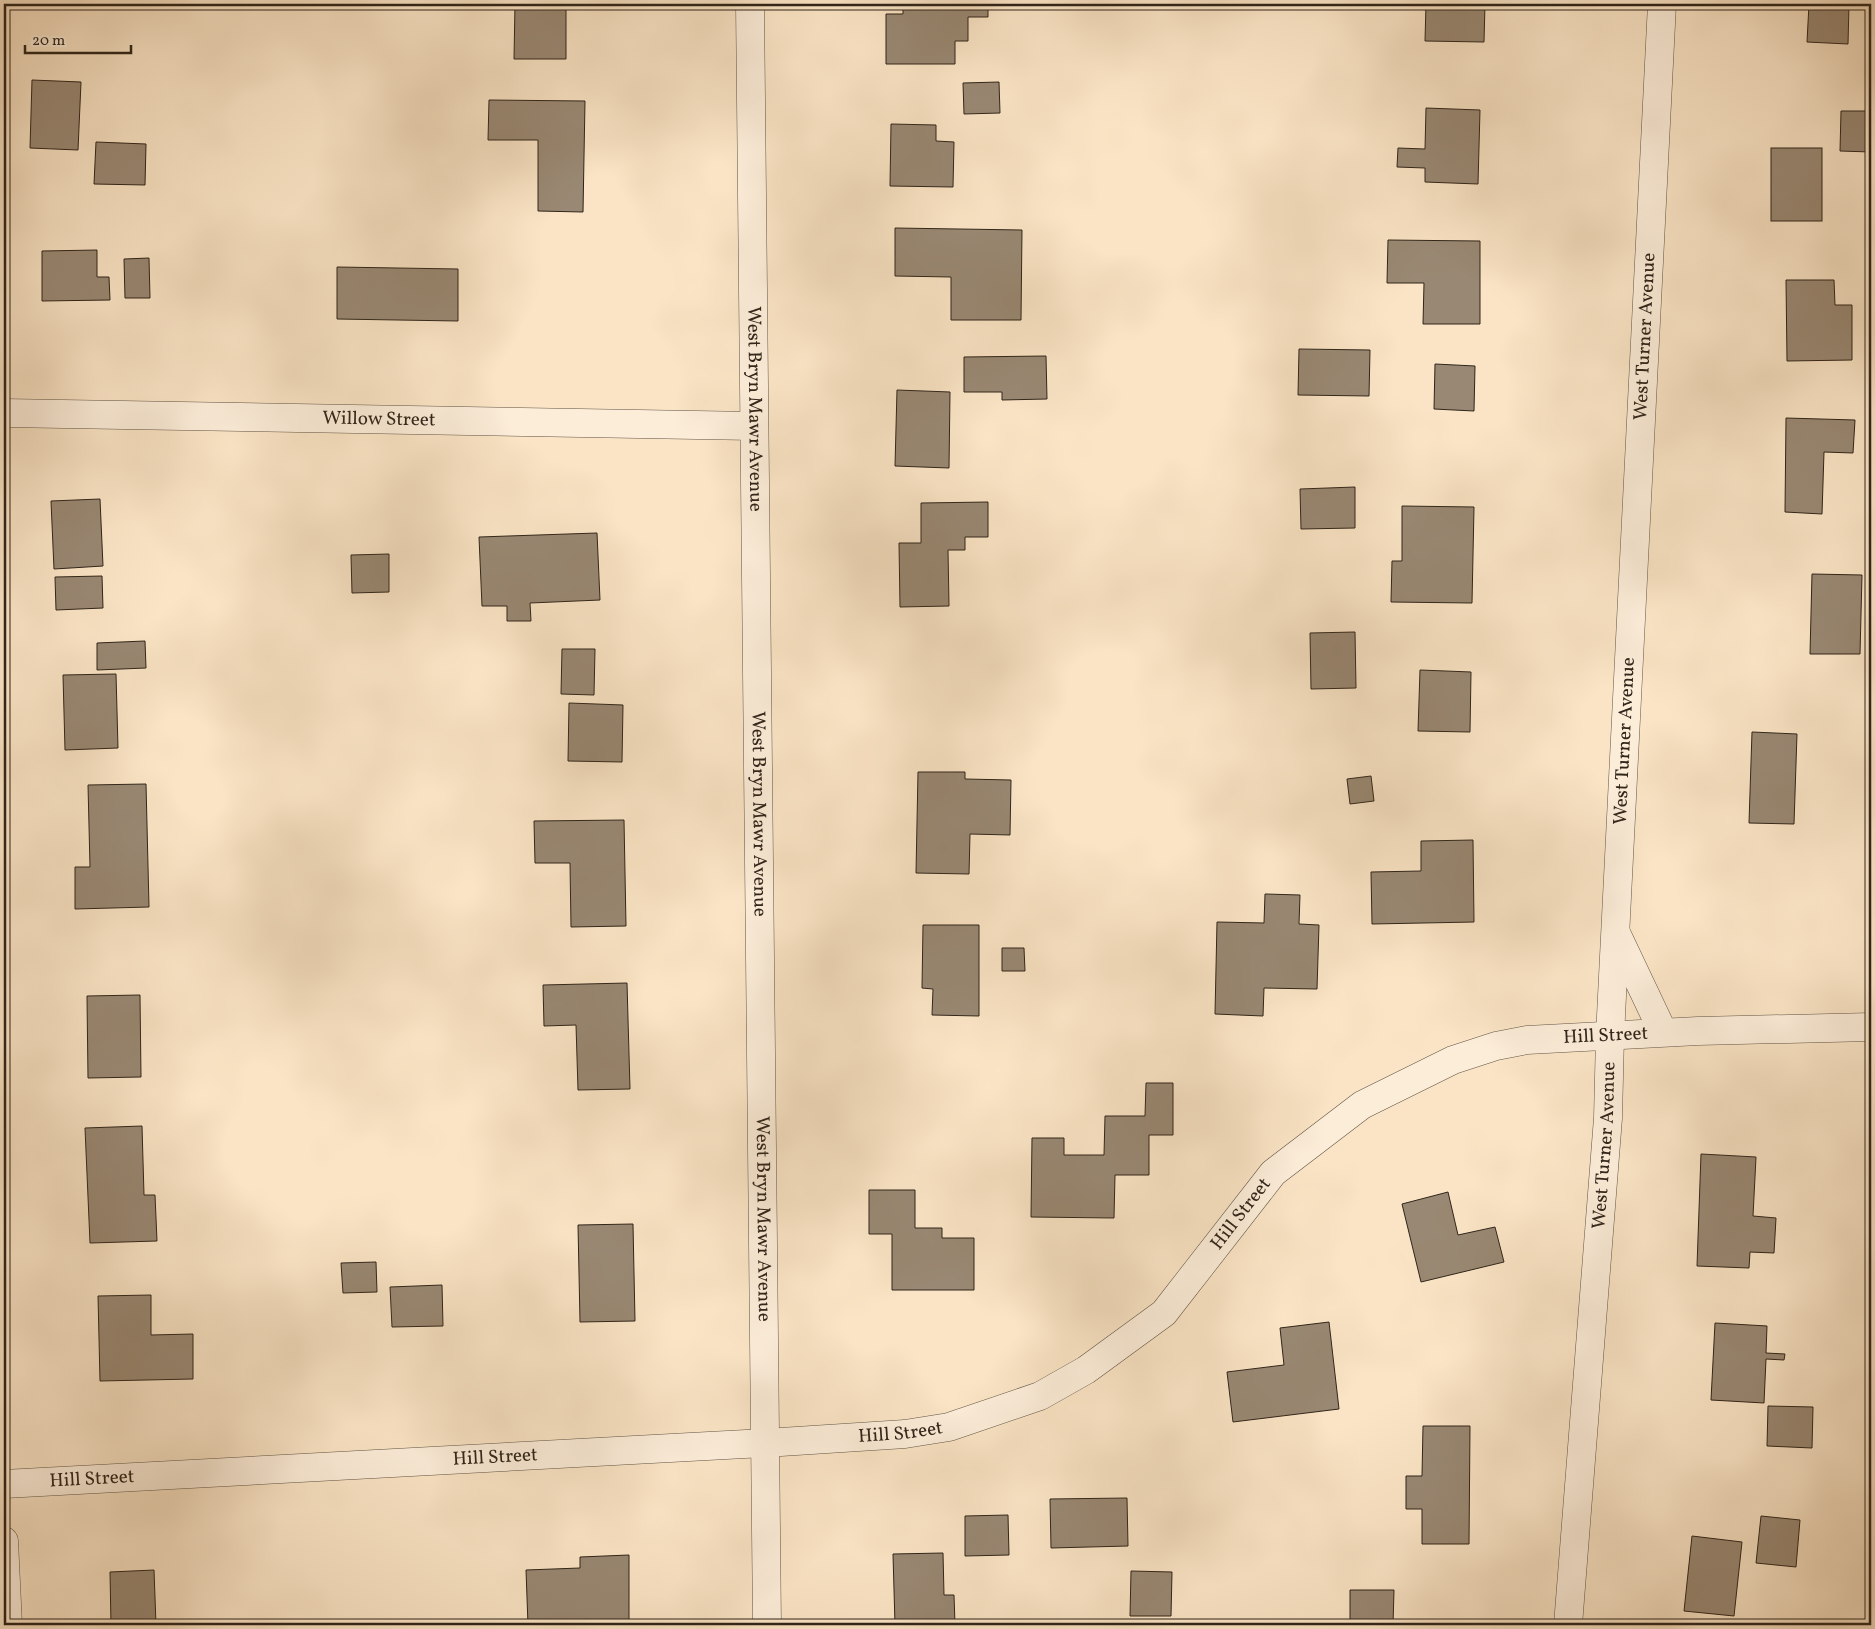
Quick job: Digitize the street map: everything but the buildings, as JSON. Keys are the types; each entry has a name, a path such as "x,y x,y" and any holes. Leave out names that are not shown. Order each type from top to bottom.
{"street":[{"name":"West Bryn Mawr Avenue","path":"750,4 767,1625"},
{"name":"West Turner Avenue","path":"1568,1625 1608,1118 1615,932 1662,4"},
{"name":"Willow Street","path":"4,413 754,426"},
{"name":"Hill Street","path":"1615,932 1663,1032"},
{"name":"Hill Street","path":"4,1484 765,1443 904,1434 940,1429 1040,1396 1086,1370 1164,1313 1273,1173 1362,1106 1453,1060 1496,1046 1527,1040 1663,1032 1871,1026"},
{"path":"4,1541 8,1625"}]}
